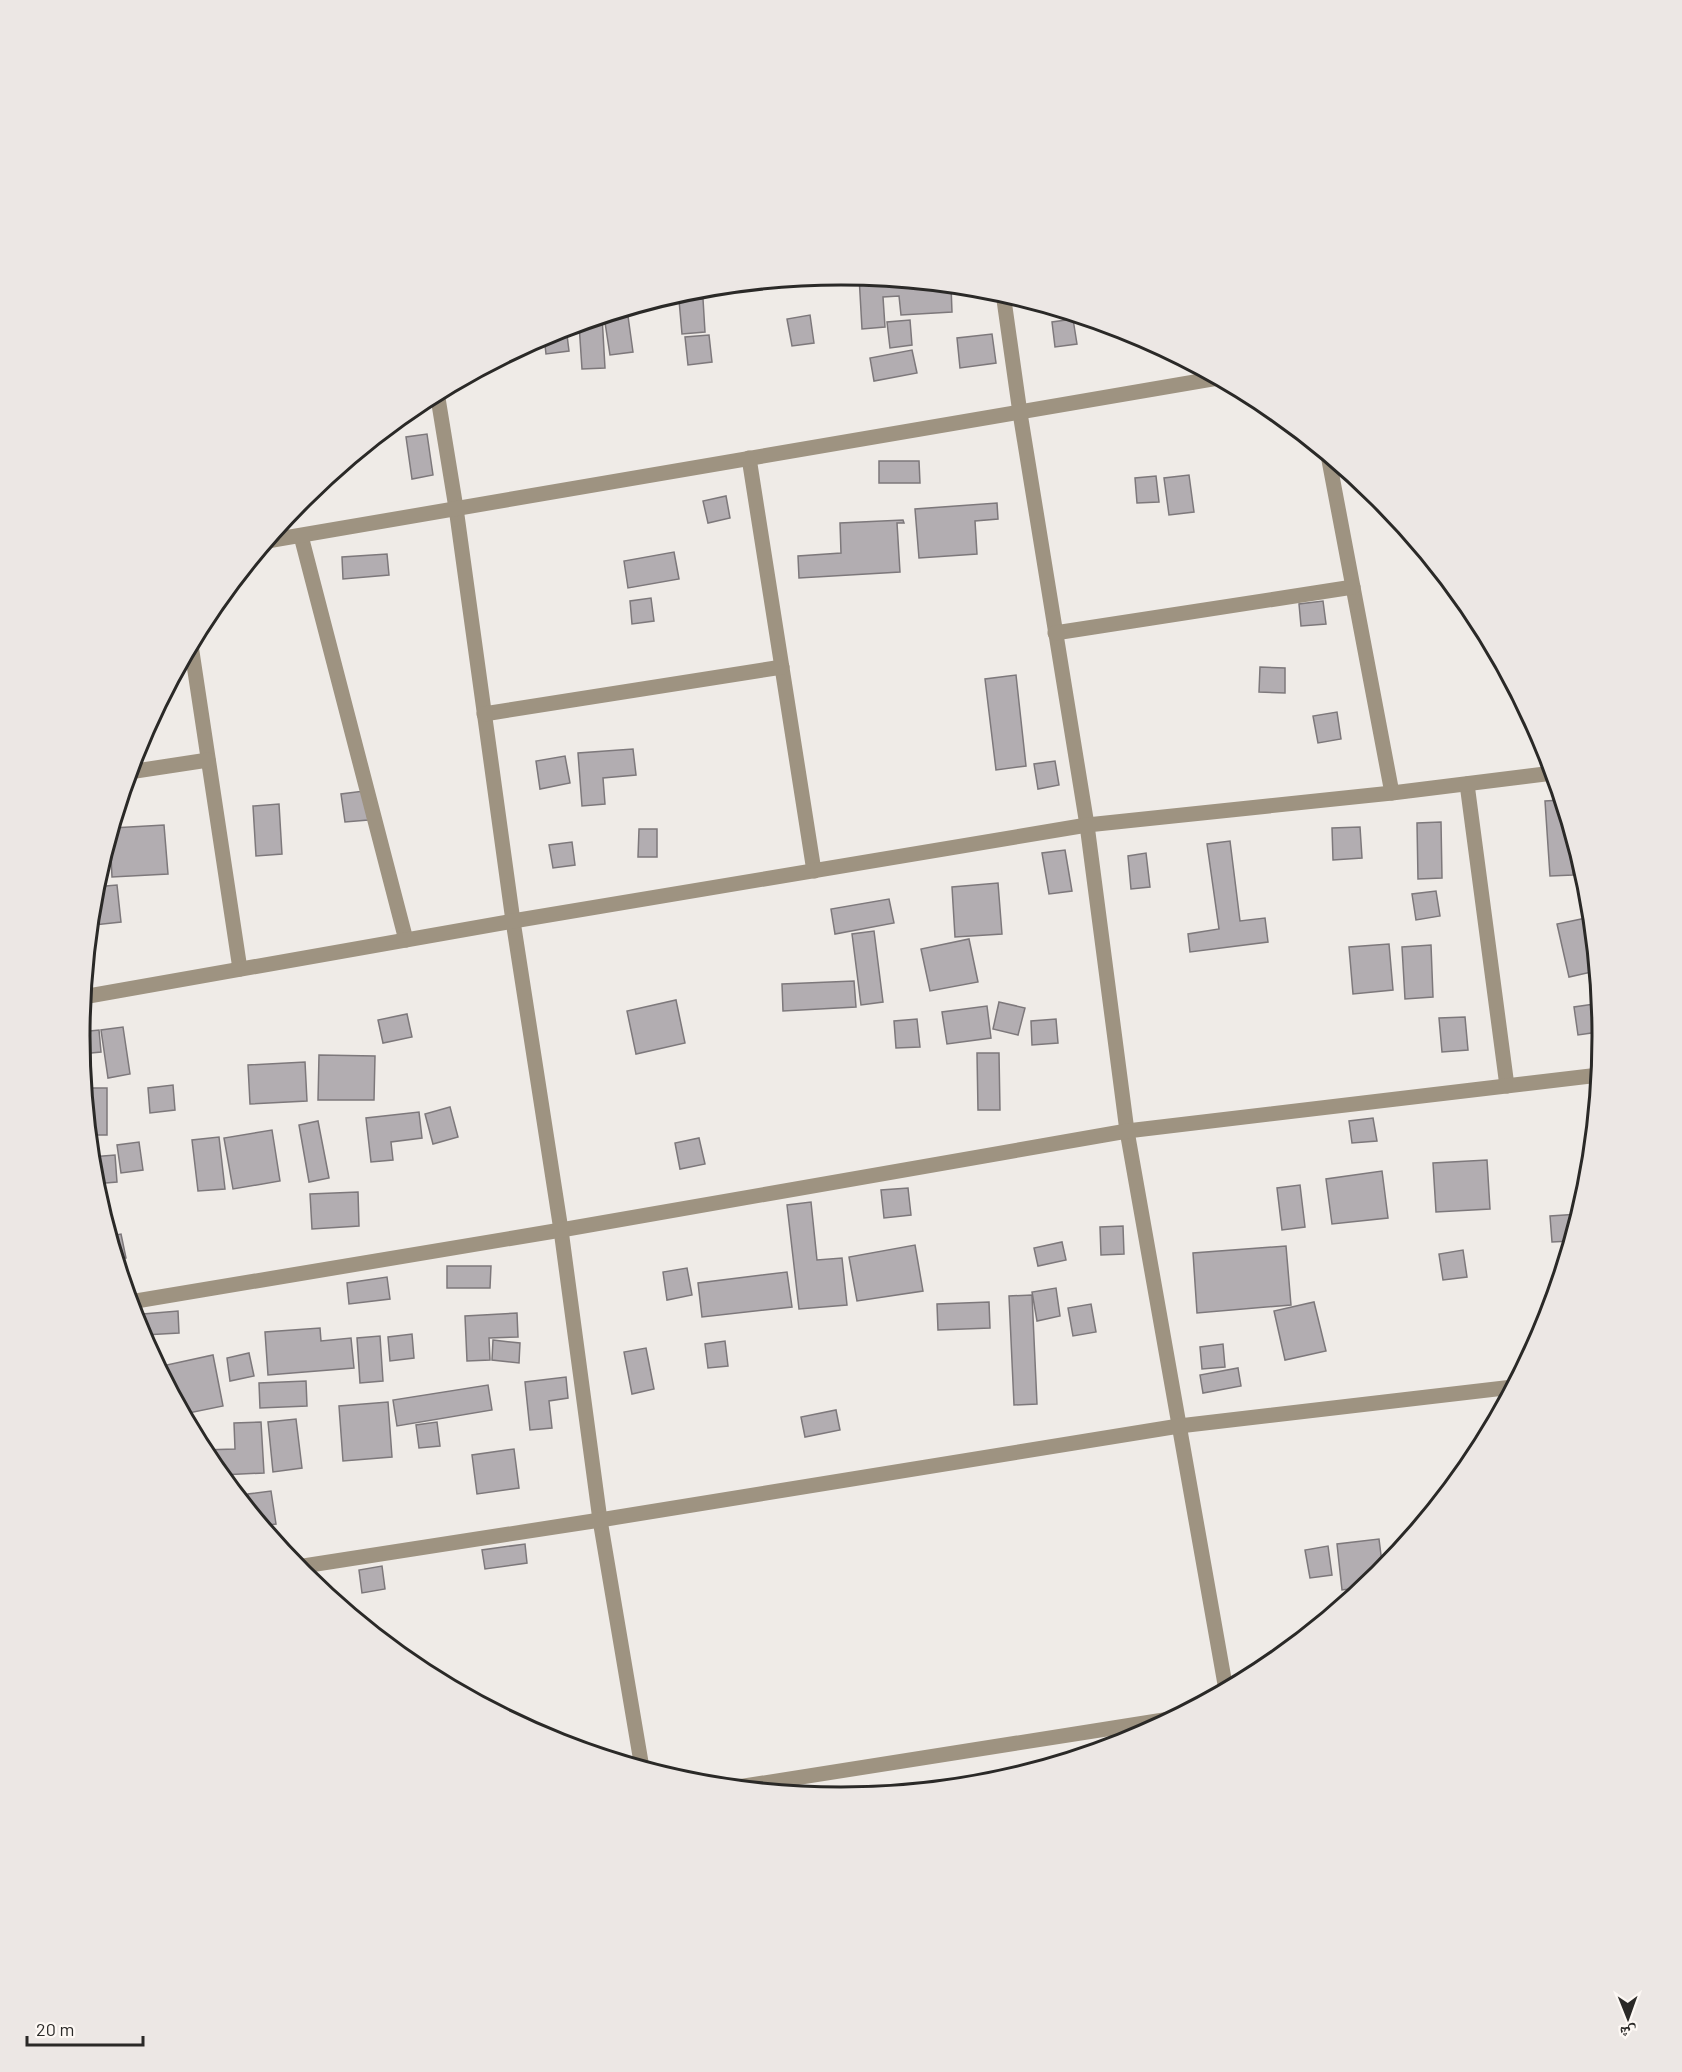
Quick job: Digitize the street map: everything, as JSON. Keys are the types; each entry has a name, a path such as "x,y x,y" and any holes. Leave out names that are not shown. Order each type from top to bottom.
{"street":[{"path":"1004,303 1087,825 1127,1131 1224,1681"},
{"path":"277,539 1020,413 1203,379"},
{"path":"439,403 456,508 513,921 561,1230 600,1520 640,1759"},
{"path":"749,458 814,871"},
{"path":"1330,466 1392,793"},
{"path":"301,536 406,940"},
{"path":"1055,633 1353,587"},
{"path":"193,657 240,969"},
{"path":"484,714 782,667"},
{"path":"139,770 208,760"},
{"path":"92,995 513,921 1087,825 1392,793 1544,774"},
{"path":"1467,784 1507,1086"},
{"path":"139,1301 561,1230 1127,1131 1590,1076"},
{"path":"308,1565 1179,1426 1504,1388"},
{"path":"765,1783 1143,1723"}],"building":[{"path":"860,286 951,293 952,312 901,315 899,296 883,297 885,327 862,329"},
{"path":"703,299 705,332 682,334 679,303"},
{"path":"810,315 814,343 792,346 787,319"},
{"path":"628,317 633,352 610,355 605,323"},
{"path":"910,320 912,345 890,348 887,322"},
{"path":"1065,320 1074,322 1077,344 1055,347 1052,322"},
{"path":"602,324 605,368 582,369 580,333"},
{"path":"992,334 996,363 960,368 957,338"},
{"path":"709,335 712,362 688,365 685,337"},
{"path":"567,337 569,351 546,354 545,346"},
{"path":"912,350 917,373 874,381 870,358"},
{"path":"427,434 433,475 412,479 406,437"},
{"path":"879,461 919,461 920,483 879,483"},
{"path":"1189,475 1194,512 1169,515 1164,478"},
{"path":"1156,476 1159,502 1137,503 1135,478"},
{"path":"726,496 730,518 708,523 703,501"},
{"path":"997,503 998,519 975,521 977,554 919,558 915,509"},
{"path":"903,520 904,523 897,523 900,572 799,578 798,556 841,553 840,523"},
{"path":"674,552 679,579 628,588 624,561"},
{"path":"387,554 389,575 343,579 342,557"},
{"path":"651,598 654,621 632,624 630,601"},
{"path":"1323,601 1326,624 1301,626 1299,604"},
{"path":"1260,667 1285,668 1285,693 1259,692"},
{"path":"1016,675 1026,766 996,770 985,679"},
{"path":"1337,712 1341,739 1318,743 1313,716"},
{"path":"633,749 636,775 603,778 605,804 582,806 578,753"},
{"path":"565,756 570,783 540,789 536,761"},
{"path":"1055,761 1059,785 1038,789 1034,764"},
{"path":"364,791 368,820 345,822 341,794"},
{"path":"1554,800 1573,875 1550,876 1545,801"},
{"path":"279,804 282,854 256,856 253,806"},
{"path":"1441,822 1442,878 1418,879 1417,823"},
{"path":"164,825 168,874 112,877 111,861 120,828"},
{"path":"1360,827 1362,858 1333,860 1332,828"},
{"path":"639,829 657,829 657,857 638,857"},
{"path":"1230,841 1240,921 1265,918 1268,942 1190,952 1188,934 1219,929 1207,844"},
{"path":"572,842 575,865 553,868 549,845"},
{"path":"1065,850 1072,891 1049,894 1042,853"},
{"path":"1146,853 1150,887 1131,889 1128,856"},
{"path":"998,883 1002,934 955,937 952,887"},
{"path":"117,885 121,922 98,925 105,886"},
{"path":"1436,891 1440,916 1416,920 1412,894"},
{"path":"889,899 894,923 835,934 831,909"},
{"path":"1583,919 1589,973 1569,977 1557,924"},
{"path":"874,931 883,1002 861,1005 852,934"},
{"path":"969,939 978,982 930,991 921,949"},
{"path":"1389,944 1393,990 1353,994 1349,947"},
{"path":"1431,945 1433,997 1405,999 1402,947"},
{"path":"854,981 856,1007 783,1011 782,984"},
{"path":"676,1000 685,1043 636,1054 627,1011"},
{"path":"999,1002 1025,1008 1018,1035 993,1029"},
{"path":"1591,1004 1592,1033 1578,1035 1574,1007"},
{"path":"987,1006 991,1038 947,1044 942,1012"},
{"path":"407,1014 412,1037 383,1043 378,1020"},
{"path":"1465,1017 1468,1050 1442,1052 1439,1018"},
{"path":"917,1019 920,1047 896,1048 894,1021"},
{"path":"1056,1019 1058,1043 1032,1045 1031,1021"},
{"path":"123,1027 130,1074 108,1078 101,1030"},
{"path":"99,1030 101,1052 91,1053 90,1031"},
{"path":"977,1053 999,1053 1000,1110 978,1110"},
{"path":"319,1055 375,1056 374,1100 318,1100"},
{"path":"305,1062 307,1101 250,1104 248,1065"},
{"path":"173,1085 175,1110 150,1113 148,1088"},
{"path":"92,1088 107,1088 107,1135 96,1135"},
{"path":"450,1107 458,1137 433,1144 425,1114"},
{"path":"419,1112 422,1138 391,1142 393,1160 371,1162 366,1118"},
{"path":"1373,1118 1377,1141 1352,1143 1349,1121"},
{"path":"318,1121 329,1178 309,1182 299,1125"},
{"path":"272,1130 280,1181 233,1189 224,1138"},
{"path":"219,1137 225,1189 198,1191 192,1140"},
{"path":"699,1138 705,1164 680,1169 675,1143"},
{"path":"139,1142 143,1170 121,1173 117,1145"},
{"path":"115,1155 117,1182 104,1183 100,1156"},
{"path":"1487,1160 1490,1209 1436,1212 1433,1163"},
{"path":"1382,1171 1388,1218 1332,1224 1326,1179"},
{"path":"1300,1185 1305,1227 1282,1230 1277,1188"},
{"path":"908,1188 911,1215 884,1218 881,1190"},
{"path":"358,1192 359,1226 312,1229 310,1194"},
{"path":"811,1202 817,1260 842,1258 847,1305 799,1309 787,1205"},
{"path":"1570,1215 1563,1241 1552,1242 1550,1216"},
{"path":"1123,1226 1124,1254 1101,1255 1100,1227"},
{"path":"121,1234 126,1258 124,1258 117,1235"},
{"path":"1062,1242 1066,1260 1038,1266 1034,1248"},
{"path":"915,1245 923,1291 857,1301 849,1257"},
{"path":"1286,1246 1291,1305 1197,1313 1193,1253"},
{"path":"1463,1250 1467,1277 1443,1280 1439,1254"},
{"path":"447,1266 491,1266 490,1288 447,1288"},
{"path":"687,1268 692,1295 667,1300 663,1272"},
{"path":"787,1272 792,1307 702,1317 698,1283"},
{"path":"387,1277 390,1299 349,1304 347,1283"},
{"path":"1056,1288 1060,1316 1037,1321 1032,1292"},
{"path":"1032,1295 1037,1404 1014,1405 1009,1296"},
{"path":"989,1302 990,1328 938,1330 937,1304"},
{"path":"1314,1302 1326,1351 1285,1360 1274,1311"},
{"path":"1091,1304 1096,1332 1073,1336 1068,1308"},
{"path":"178,1311 179,1333 152,1335 144,1314"},
{"path":"517,1313 518,1337 489,1338 490,1360 467,1361 465,1316"},
{"path":"320,1328 321,1341 351,1338 354,1368 268,1375 265,1332"},
{"path":"412,1334 414,1358 390,1361 388,1337"},
{"path":"380,1336 383,1381 360,1383 357,1338"},
{"path":"493,1340 520,1343 519,1363 492,1360"},
{"path":"725,1341 728,1366 708,1368 705,1344"},
{"path":"1223,1344 1225,1367 1202,1369 1200,1347"},
{"path":"646,1348 654,1389 632,1394 624,1352"},
{"path":"249,1353 254,1376 230,1381 227,1358"},
{"path":"213,1355 223,1406 192,1412 166,1365"},
{"path":"1238,1368 1241,1386 1203,1393 1200,1375"},
{"path":"566,1377 568,1398 549,1401 552,1428 530,1430 525,1382"},
{"path":"306,1381 307,1406 260,1408 259,1383"},
{"path":"488,1385 492,1410 397,1426 393,1400"},
{"path":"388,1402 392,1457 343,1461 339,1406"},
{"path":"836,1410 840,1430 805,1437 801,1417"},
{"path":"296,1419 302,1468 273,1472 268,1422"},
{"path":"261,1422 264,1473 232,1474 215,1450 235,1449 234,1423"},
{"path":"437,1422 440,1446 419,1448 416,1425"},
{"path":"514,1449 519,1488 477,1494 472,1455"},
{"path":"271,1491 276,1524 271,1525 248,1494"},
{"path":"1379,1539 1381,1557 1349,1589 1342,1590 1337,1544"},
{"path":"525,1544 527,1563 485,1569 482,1550"},
{"path":"1328,1546 1332,1575 1310,1578 1305,1550"},
{"path":"382,1566 385,1589 362,1593 359,1570"}]}
